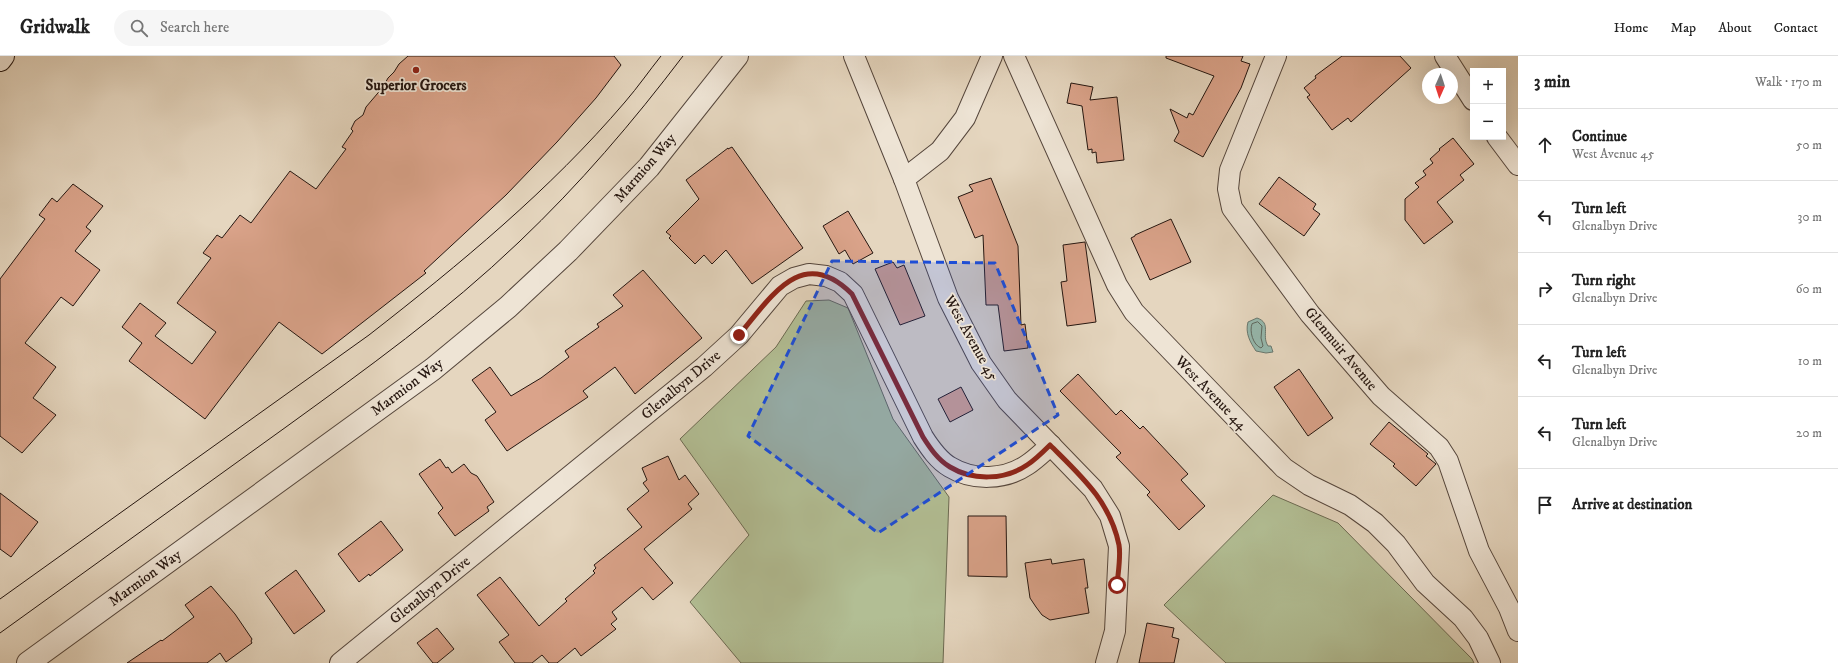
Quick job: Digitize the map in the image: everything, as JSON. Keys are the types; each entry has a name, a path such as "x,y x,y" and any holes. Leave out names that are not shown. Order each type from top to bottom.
{"street":[{"path":"0,60 3,56"},
{"name":"Marmion Way","path":"28,663 433,369 508,307 568,251 649,167 736,56"},
{"name":"West Avenue 45","path":"854,56 904,179 948,298 981,363 1007,400 1093,489 1110,516 1119,546 1115,631 1106,663"},
{"path":"904,179 940,151 964,118 992,56"},
{"name":"West Avenue 44","path":"1014,56 1116,285 1134,312 1284,468 1309,485 1350,505 1375,523 1396,544 1425,583 1463,618 1478,638 1490,663"},
{"name":"Glenmuir Avenue","path":"1276,56 1230,170 1228,189 1232,208 1320,326 1381,396 1439,447 1448,461 1479,551 1509,608 1518,631"},
{"path":"1445,56 1470,95"},
{"path":"1499,140 1518,165"},
{"name":"Glenalbyn Drive","path":"340,663 704,367 739,335 780,286 794,278 809,274 826,276 840,282 852,294 923,437 932,452 950,467 970,476 990,478 1009,474 1027,466 1050,445"}],"highlighted area":[{"path":"832,261 995,263 1058,415 878,533 748,436"}],"green space":[{"path":"829,300 848,308 893,419 949,497 943,663 741,663 690,602 749,535 680,439 776,347 806,301"},
{"path":"1273,495 1338,523 1472,659 1474,663 1226,663 1164,605"}],"water":[{"path":"1257,318 1264,323 1266,342 1268,346 1271,346 1273,352 1266,353 1256,351 1250,341 1247,330 1248,322"}],"building":[{"path":"408,56 614,56 621,65 596,98 557,142 506,195 424,271 426,273 322,354 279,322 205,419 129,361 142,343 122,327 140,303 166,323 155,336 192,364 216,332 177,303 211,258 203,253 217,235 222,238 240,215 251,223 290,171 316,189 346,149 342,147 353,131 351,129 355,121 363,115 366,107 383,87 388,78 399,64"},
{"path":"1166,56 1243,56 1241,61 1250,64 1241,88 1203,157 1174,141 1179,132 1170,109 1187,118 1189,113 1193,115 1214,76 1166,58"},
{"path":"1342,56 1400,56 1411,68 1351,122 1348,118 1332,130 1307,97 1310,95 1304,88 1316,78 1315,76"},
{"path":"1071,83 1093,87 1090,100 1117,97 1124,160 1097,163 1096,152 1092,153 1092,149 1088,150 1082,106 1067,103"},
{"path":"1453,138 1474,164 1460,175 1464,180 1437,202 1453,222 1424,244 1405,220 1405,199 1419,187 1415,183 1426,175 1423,171 1433,163 1430,159 1440,150 1439,149"},
{"path":"732,147 803,248 752,284 726,250 712,264 704,255 695,264 669,238 671,236 666,232 699,199 686,180 728,148"},
{"path":"1279,177 1316,204 1313,209 1320,214 1304,236 1259,204"},
{"path":"991,178 1018,246 1021,325 1025,324 1028,348 1004,351 998,305 986,305 983,235 975,238 958,197 973,191 969,185"},
{"path":"73,184 103,206 86,227 91,231 75,251 100,270 73,306 61,297 25,343 56,367 33,398 56,415 22,453 0,436 0,279 45,219 39,215 52,198 57,202"},
{"path":"848,211 873,253 853,264 845,250 839,254 823,226"},
{"path":"1171,219 1191,262 1150,280 1131,238"},
{"path":"1085,242 1096,322 1067,326 1061,282 1067,281 1063,245"},
{"path":"893,262 897,268 904,265 925,316 900,325 875,269"},
{"path":"643,270 702,338 635,394 615,367 583,391 588,397 507,451 485,420 496,412 472,380 490,367 511,396 541,378 569,357 565,351 599,327 597,324 623,306 613,295"},
{"path":"1299,369 1333,418 1308,436 1274,387"},
{"path":"1078,374 1116,415 1121,410 1140,429 1143,426 1188,474 1181,480 1205,506 1179,530 1147,495 1150,492 1116,457 1121,453 1060,391"},
{"path":"961,387 973,410 950,422 938,399"},
{"path":"1389,422 1428,454 1426,456 1436,464 1416,486 1393,466 1395,464 1370,444"},
{"path":"668,456 679,480 685,475 699,494 688,504 692,509 644,549 673,583 653,600 642,587 612,612 617,619 611,624 616,629 581,656 575,648 557,663 549,663 542,655 532,663 515,663 499,642 509,635 477,595 500,577 539,626 567,601 565,599 595,573 593,571 596,568 594,565 642,527 627,509 649,491 643,483 647,480 642,468"},
{"path":"440,459 446,468 448,467 452,473 464,464 471,473 477,476 494,502 487,507 489,511 455,536 438,513 443,508 419,474"},
{"path":"0,493 38,522 11,557 0,549"},
{"path":"968,516 1006,516 1007,577 968,576"},
{"path":"381,521 403,550 370,576 369,574 359,582 338,554"},
{"path":"1051,559 1052,564 1084,559 1088,588 1085,588 1089,613 1050,620 1042,615 1036,607 1030,598 1025,563"},
{"path":"296,570 325,611 294,634 265,593"},
{"path":"211,586 235,614 252,639 252,643 226,662 220,653 207,663 127,663 161,640 162,641 194,617 185,605"},
{"path":"1147,623 1174,628 1172,637 1179,639 1174,663 1139,663"},
{"path":"437,628 454,649 437,663 433,663 417,643"}],"tram line":[{"path":"0,599 369,335 437,281 503,225 566,166 625,102 661,56"},
{"path":"0,633 250,453 406,339 435,316 519,242 584,176 645,105 683,56"}],"place":[{"name":"Superior Grocers","path":"416,70"}],"route":[{"path":"739,335 780,286 794,278 809,274 826,276 840,282 852,294 923,437 932,452 950,467 970,476 990,478 1009,474 1027,466 1050,445 1093,489 1110,516 1119,546 1117,585"}]}
